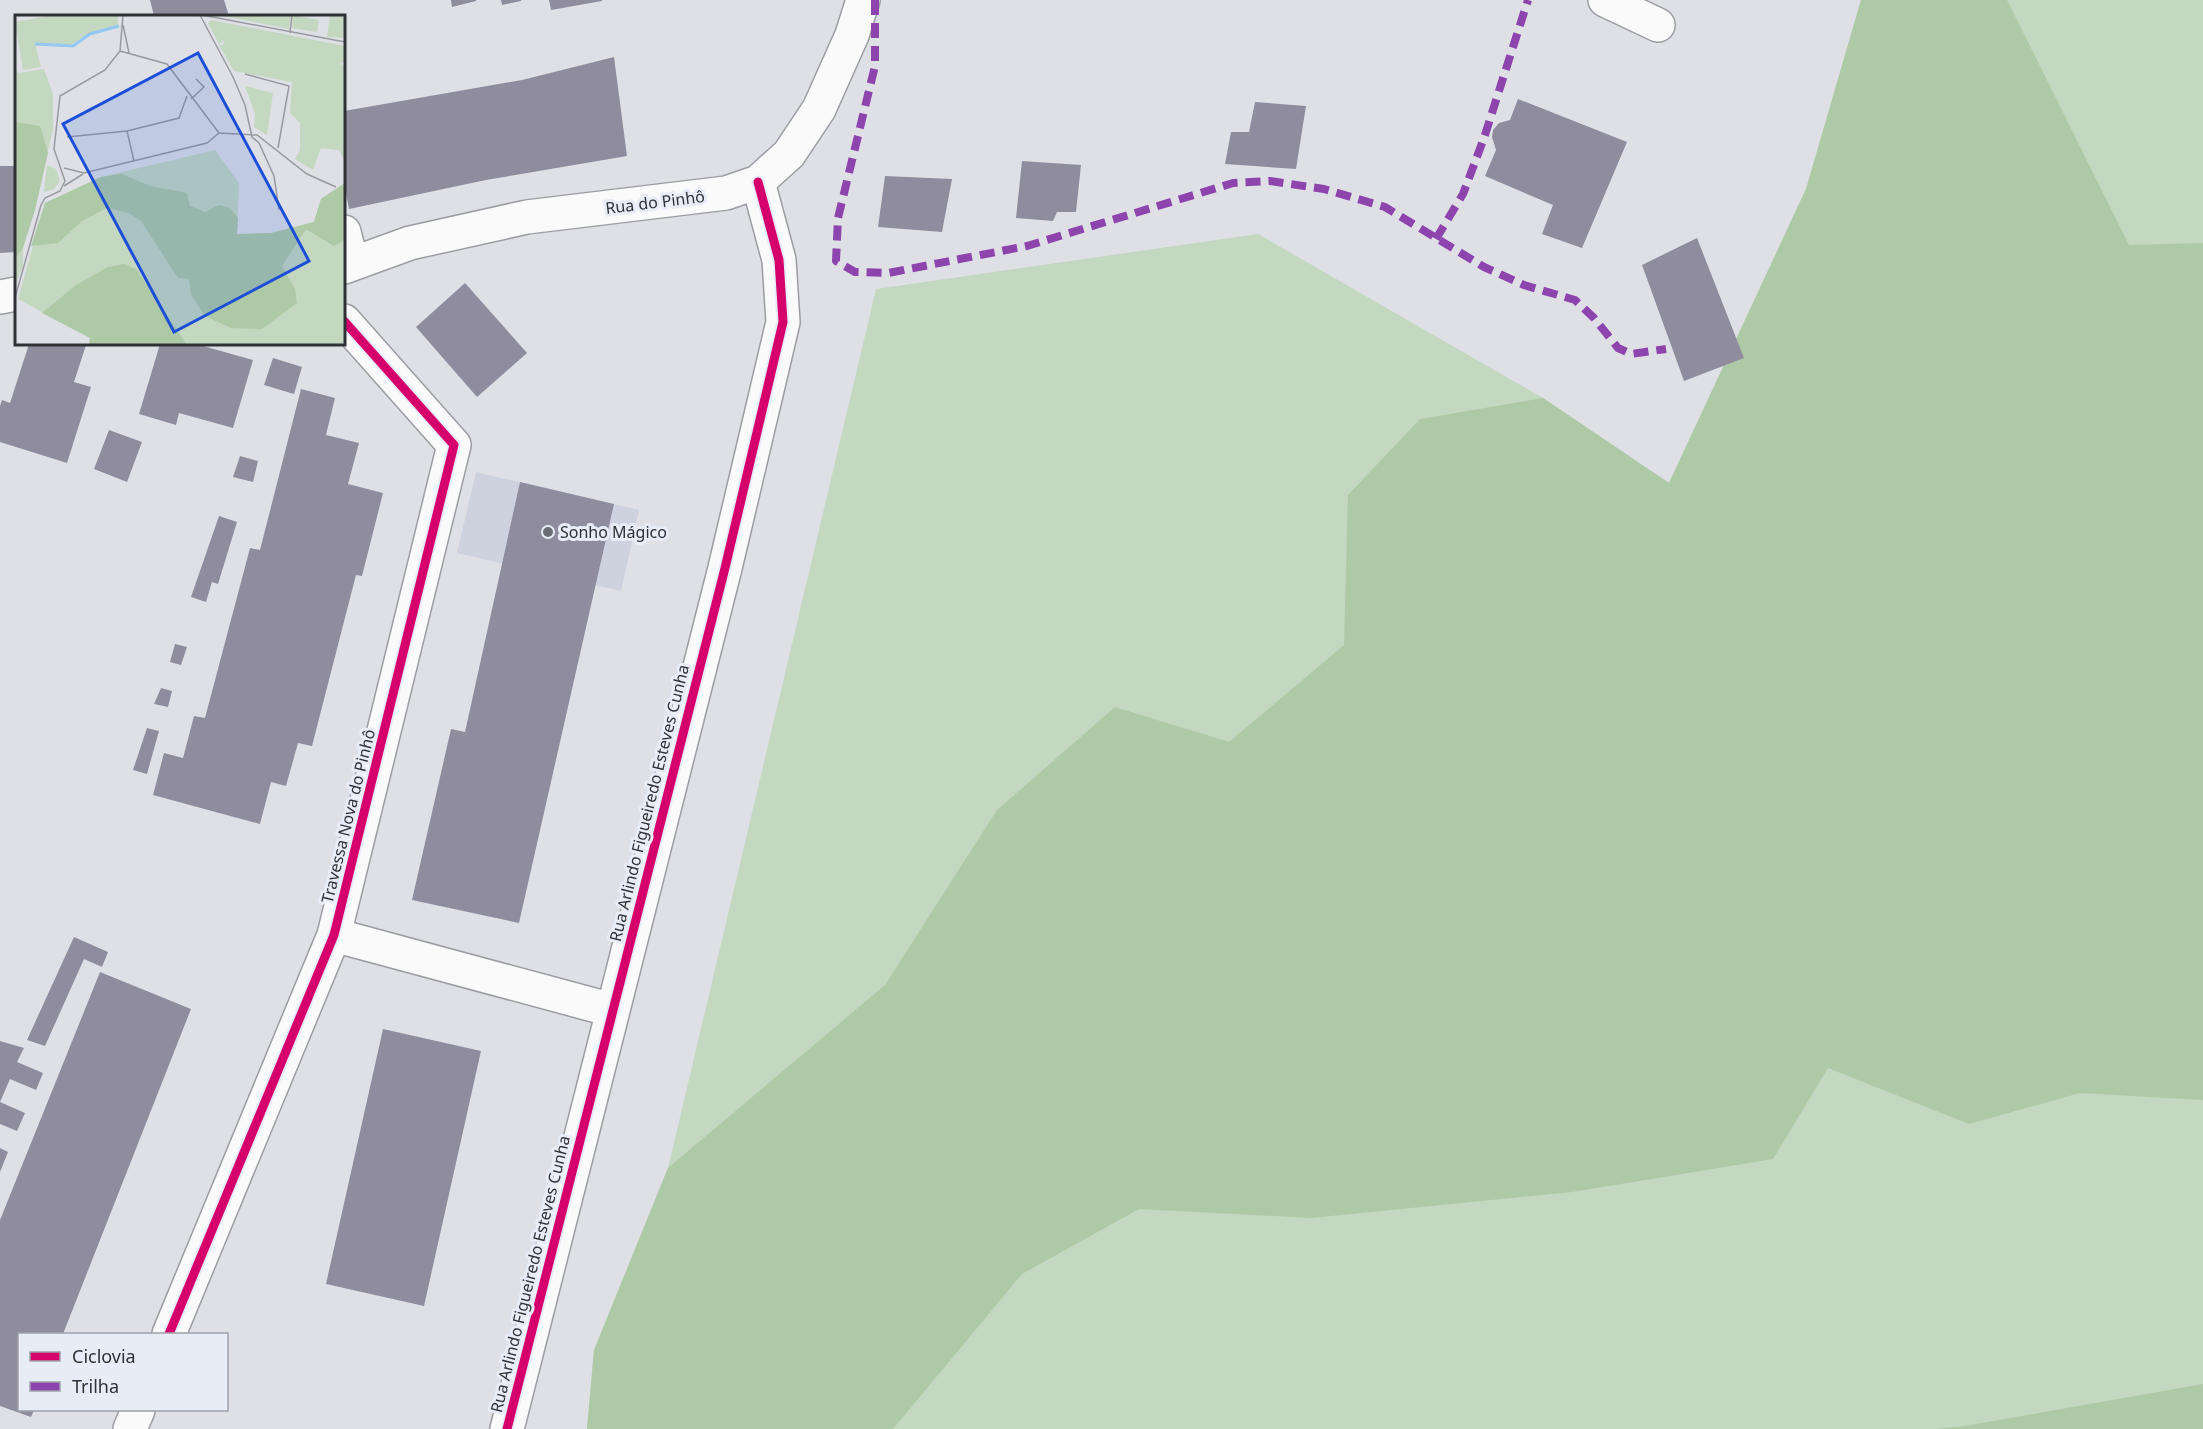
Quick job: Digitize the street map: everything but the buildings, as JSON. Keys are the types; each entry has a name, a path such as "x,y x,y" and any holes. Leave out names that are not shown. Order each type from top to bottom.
{"street":[{"name":"Rua do Pinhô","path":"348,265 410,243 527,217 726,193 758,182 789,154 819,109 852,35 863,0"},
{"path":"1605,0 1658,25"},
{"name":"Rua Arlindo Figueiredo Esteves Cunha","path":"507,1429 725,568 783,322 779,260 758,182"},
{"path":"345,240 348,265"},
{"path":"0,297 15,294"},
{"name":"Travessa Nova do Pinhô","path":"170,1333 334,935 454,445 345,322"},
{"path":"334,935 612,1010"},
{"path":"130,1429 138,1411"}],"shaded area":[{"name":"Sonho Mágico","path":"476,472 639,510 621,591 457,553"}],"green space":[{"path":"1861,0 2203,0 2203,1429 587,1429 594,1350 668,1168 876,289 1258,234 1543,398 1669,483 1806,189"},
{"path":"1861,0 2007,0 2129,245 2203,243 2203,1100 2080,1093 1969,1124 1828,1068 1773,1159 1572,1192 1311,1218 1139,1209 1022,1274 893,1429 587,1429 594,1350 668,1168 885,985 997,810 1115,707 1229,742 1344,645 1348,495 1420,419 1543,398 1669,483 1806,189"},
{"path":"2203,1384 2203,1429 1936,1429 1965,1426"}],"marked path":[{"path":"875,0 875,66 838,218 836,261 855,272 888,273 1027,246 1233,183 1270,181 1324,189 1385,207 1484,267 1524,285 1575,300 1594,318 1618,348 1631,354 1666,349"},
{"path":"1436,239 1463,194 1484,138 1528,0"}],"cycle path":[{"path":"507,1429 725,568 783,322 779,260 758,182"},
{"path":"169,1333 334,935 454,445 345,322"}],"place":[{"name":"Sonho Mágico","path":"548,532"}]}
